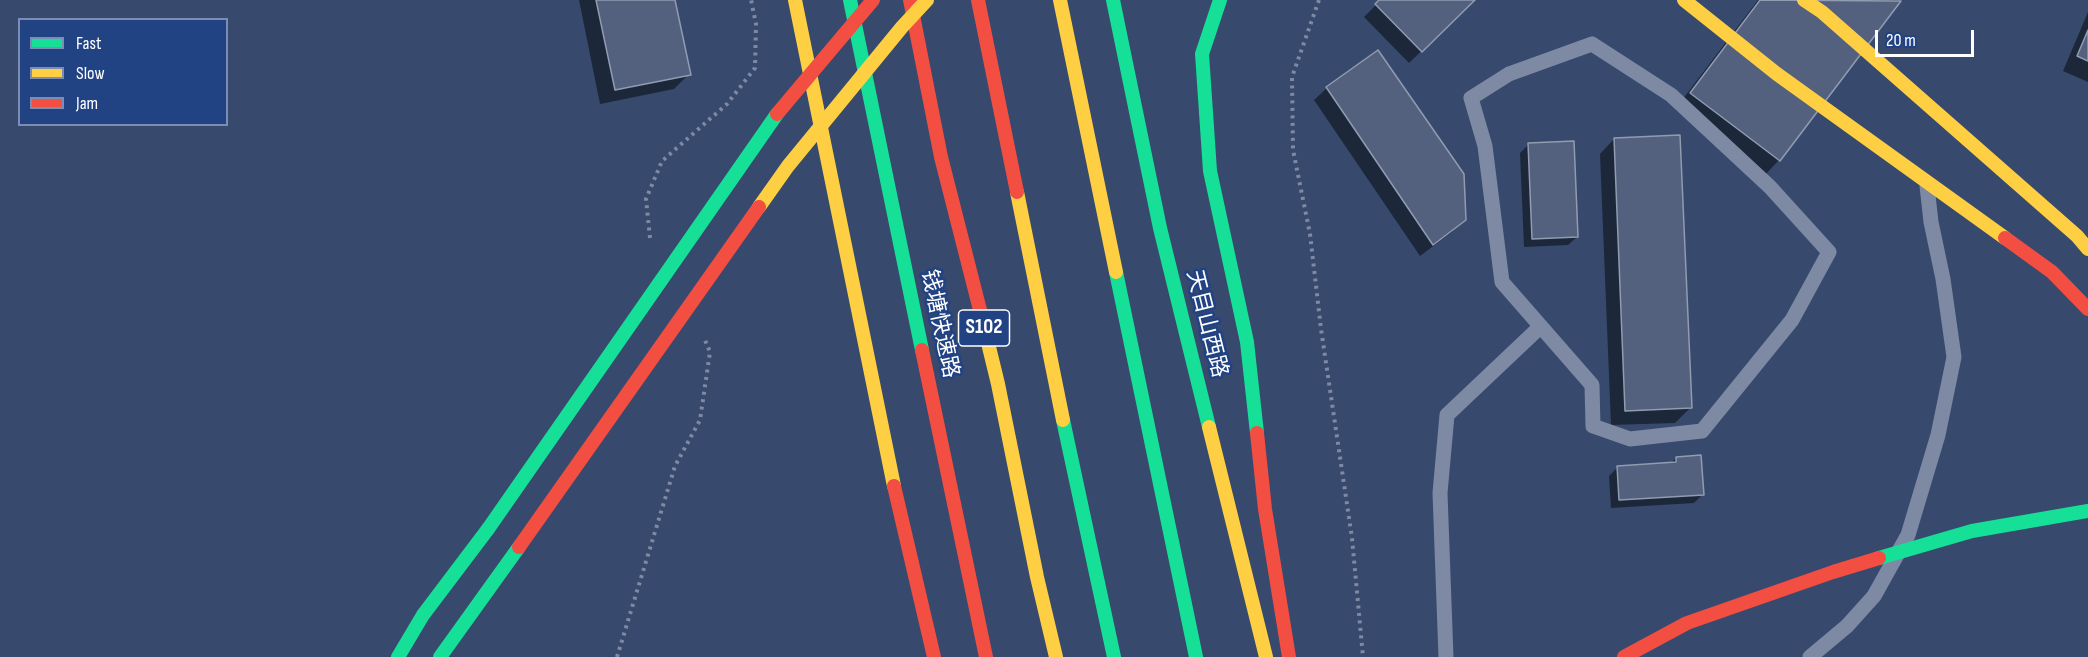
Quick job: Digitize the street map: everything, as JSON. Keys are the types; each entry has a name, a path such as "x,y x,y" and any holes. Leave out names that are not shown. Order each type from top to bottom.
{"main road":[{"path":"795,0 887,458 934,657"},
{"name":"钱塘快速路","path":"850,0 986,657"},
{"path":"398,657 423,615 488,529 774,118 873,0"},
{"name":"S102","path":"910,0 941,157 998,384 1037,577 1056,657"},
{"path":"440,657 788,166 902,27 927,0"},
{"name":"S102","path":"978,0 1077,495 1114,657"},
{"path":"1060,0 1196,657"},
{"name":"天目山西路","path":"1113,0 1160,228 1266,657"},
{"path":"1220,0 1202,54 1210,171 1247,342 1265,509 1289,657"},
{"path":"1684,0 1777,74 2052,272 2088,309"},
{"path":"1804,0 1840,27 2077,236 2088,249"},
{"path":"998,384 1036,633"},
{"path":"952,492 973,657"},
{"path":"1624,657 1687,623 1833,572 1972,531 2088,511"}],"lane":[{"path":"1592,44 1671,95 1770,187 1829,252 1792,320 1702,431 1630,439 1593,426 1592,385 1540,327 1502,282 1485,146 1471,98 1509,74 1592,44"},
{"path":"1810,657 1847,626 1874,596 1908,535 1938,435 1954,357 1926,182"},
{"path":"1446,657 1440,493 1447,415 1540,327"}],"path":[{"path":"1319,0 1292,76 1293,150 1310,234 1321,329 1352,538 1363,657"},
{"path":"617,657 675,466"}],"building":[{"path":"596,0 675,0 691,75 615,90"},
{"path":"1379,0 1475,0 1422,52 1375,4"},
{"path":"1760,0 1901,1 1780,161 1690,93"},
{"path":"2088,30 2088,61 2077,56"},
{"path":"1378,50 1464,174 1466,220 1433,245 1326,87"},
{"path":"1680,135 1692,408 1625,411 1614,138"},
{"path":"1574,141 1578,237 1532,239 1528,143"},
{"path":"1701,455 1704,495 1619,500 1617,466 1676,462 1676,457"}],"traffic: fast":[{"path":"850,0 922,350"},
{"path":"1113,0 1160,228 1209,427"},
{"path":"1220,0 1202,54 1210,171 1247,342 1257,433"},
{"path":"488,529 777,114"},
{"path":"1116,272 1196,657"},
{"path":"1063,420 1114,657"},
{"path":"1879,558 1972,531 2088,511"},
{"path":"398,657 423,615 488,529"},
{"path":"440,657 519,547"}],"traffic: slow":[{"path":"795,0 894,486"},
{"path":"759,207 788,166 902,27 927,0"},
{"path":"1060,0 1116,272"},
{"path":"1684,0 1777,74 2005,238"},
{"path":"1804,0 1822,12 2077,236 2088,249"},
{"path":"1017,192 1063,420"},
{"path":"981,314 1056,657"},
{"path":"1209,427 1266,657"}],"traffic: jam":[{"path":"777,114 873,0"},
{"path":"910,0 941,157 981,314"},
{"path":"978,0 1017,192"},
{"path":"519,547 759,207"},
{"path":"2005,238 2052,272 2088,309"},
{"path":"922,350 986,657"},
{"path":"1257,433 1265,509 1289,657"},
{"path":"894,486 934,657"},
{"path":"1624,657 1687,623 1879,558"}]}
